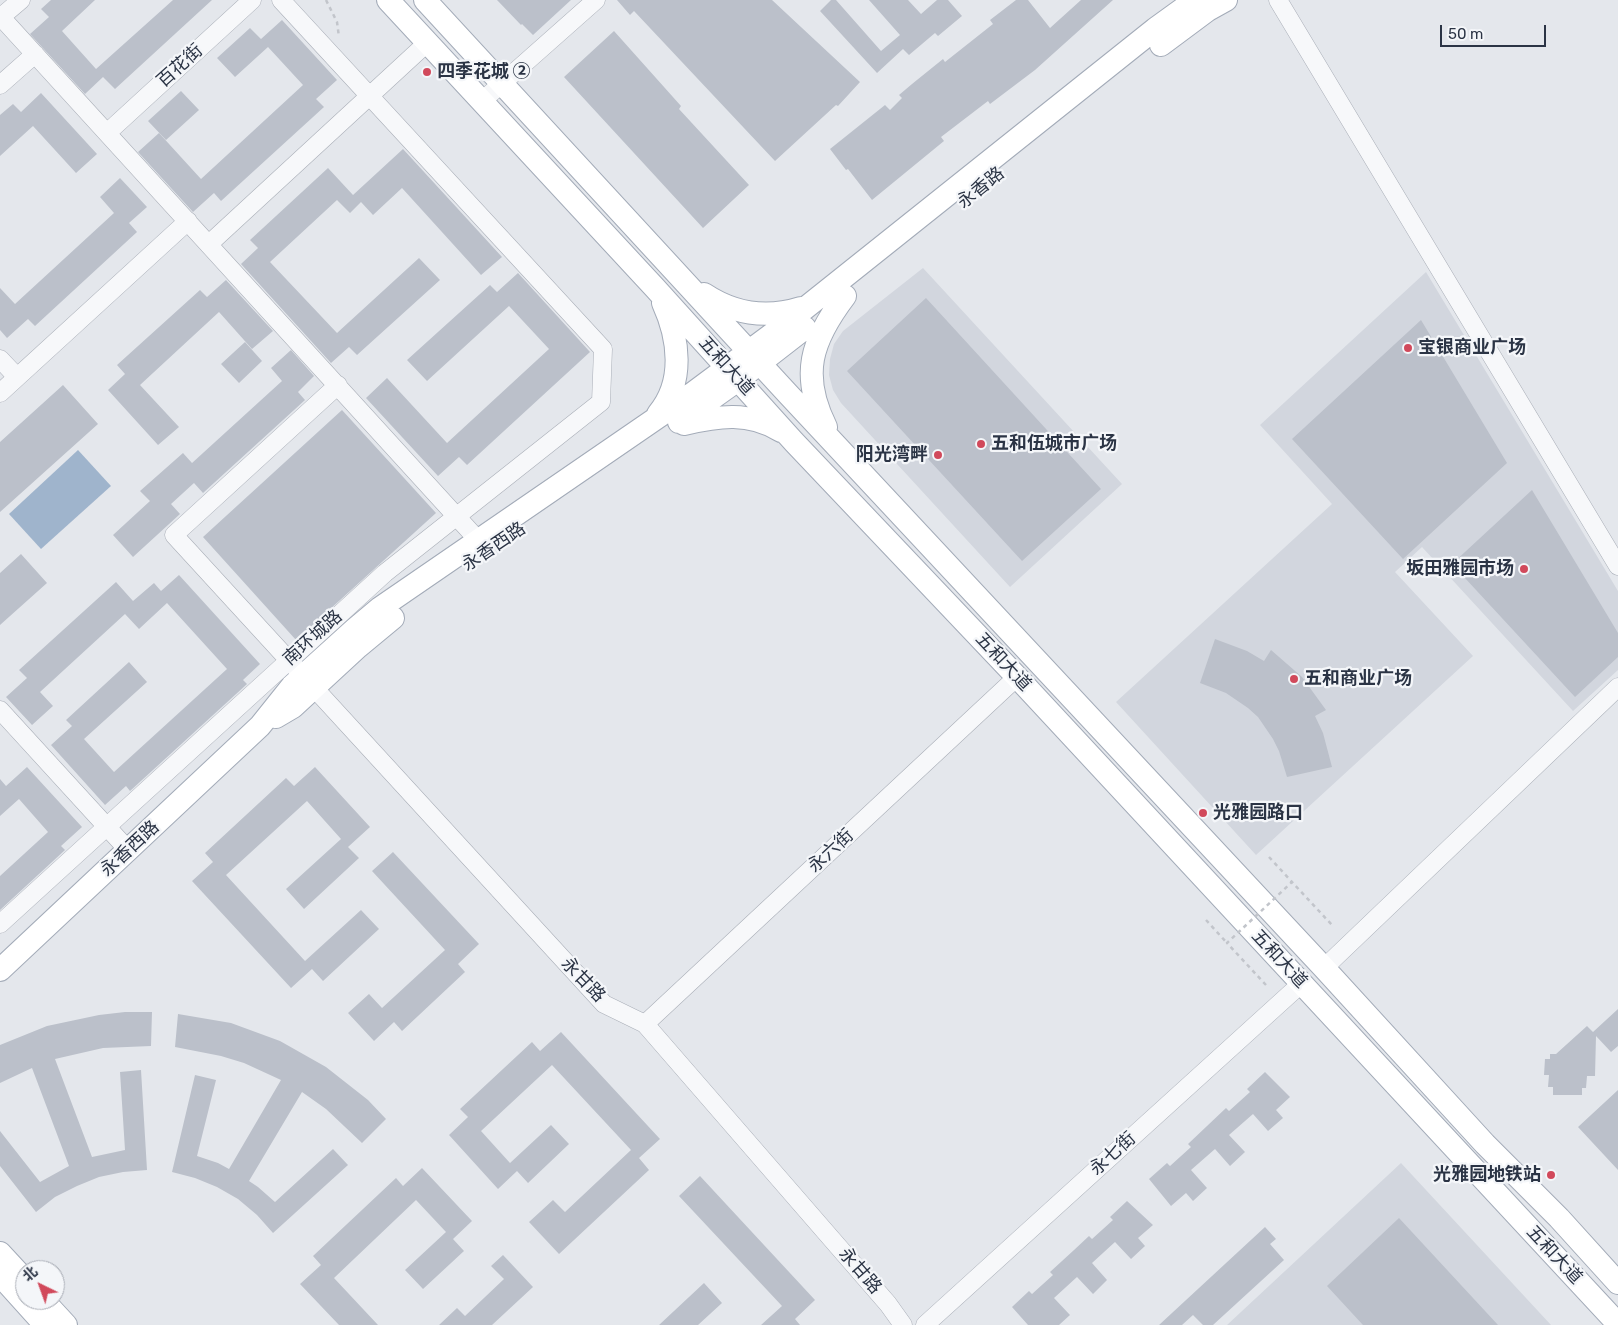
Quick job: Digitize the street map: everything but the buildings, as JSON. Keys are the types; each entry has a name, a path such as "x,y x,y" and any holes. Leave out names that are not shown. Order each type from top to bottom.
{"main road":[{"name":"五和大道","path":"388,0 656,288 794,442 1017,677 1618,1324"},
{"name":"五和大道","path":"425,0 754,357 1324,968 1485,1144 1559,1218 1618,1282"},
{"name":"永香路","path":"754,357 815,300 1195,0"},
{"name":"永香路","path":"732,374 845,296 1176,33 1226,0"},
{"path":"794,442 767,423 740,417 708,418 660,425 664,407 675,383 677,368 674,331 670,317 656,288 680,276 724,306 756,315 788,312 815,300"},
{"path":"815,464 834,443 812,392 810,375 812,359 824,328 845,296"},
{"name":"永香西路","path":"301,675 358,647 415,602 732,374"},
{"name":"永香西路","path":"0,970 260,726 301,675 380,608 478,540 660,425"},
{"path":"0,1253 15,1269"},
{"path":"0,1275 45,1325"},
{"path":"1599,1303 1613,1325"},
{"path":"52,1310 66,1325"}],"street":[{"path":"20,0 1,17 478,540"},
{"name":"百花街","path":"107,133 252,0"},
{"path":"281,0 369,96"},
{"path":"482,101 596,0"},
{"path":"1278,0 1618,566"},
{"path":"209,244 428,42"},
{"path":"0,85 34,54"},
{"name":"南环城路","path":"0,924 107,827 301,675 384,573 601,402 603,349 369,96"},
{"path":"0,393 188,221"},
{"path":"0,359 16,378"},
{"name":"永甘路","path":"338,385 174,536 604,1004 645,1024 888,1304 903,1325"},
{"name":"永六街","path":"645,1024 1017,677"},
{"path":"1324,968 1618,687"},
{"path":"0,710 129,850"},
{"name":"永七街","path":"925,1325 1302,983"}],"path":[{"path":"326,0 337,22 340,37"},
{"path":"1269,858 1332,925"},
{"path":"1227,943 1292,882"},
{"path":"1206,920 1266,985"}],"shaded area":[{"name":"五和伍城市广场","path":"923,268 1122,484 1010,587 841,403 833,390 829,375 830,359 834,344 843,331"},
{"path":"1426,272 1618,591 1618,670 1573,711 1422,547 1395,572 1473,656 1256,855 1116,702 1332,504 1260,425"},
{"path":"1401,1163 1551,1325 1227,1325"}],"water":[{"path":"78,450 111,486 41,549 9,514"}],"place":[{"name":"四季花城 ②","path":"427,72"},
{"name":"宝银商业广场","path":"1408,348"},
{"name":"五和伍城市广场","path":"981,444"},
{"name":"阳光湾畔","path":"938,455"},
{"name":"坂田雅园市场","path":"1524,569"},
{"name":"五和商业广场","path":"1294,679"},
{"name":"光雅园路口","path":"1203,813"},
{"name":"光雅园地铁站","path":"1551,1175"}]}
